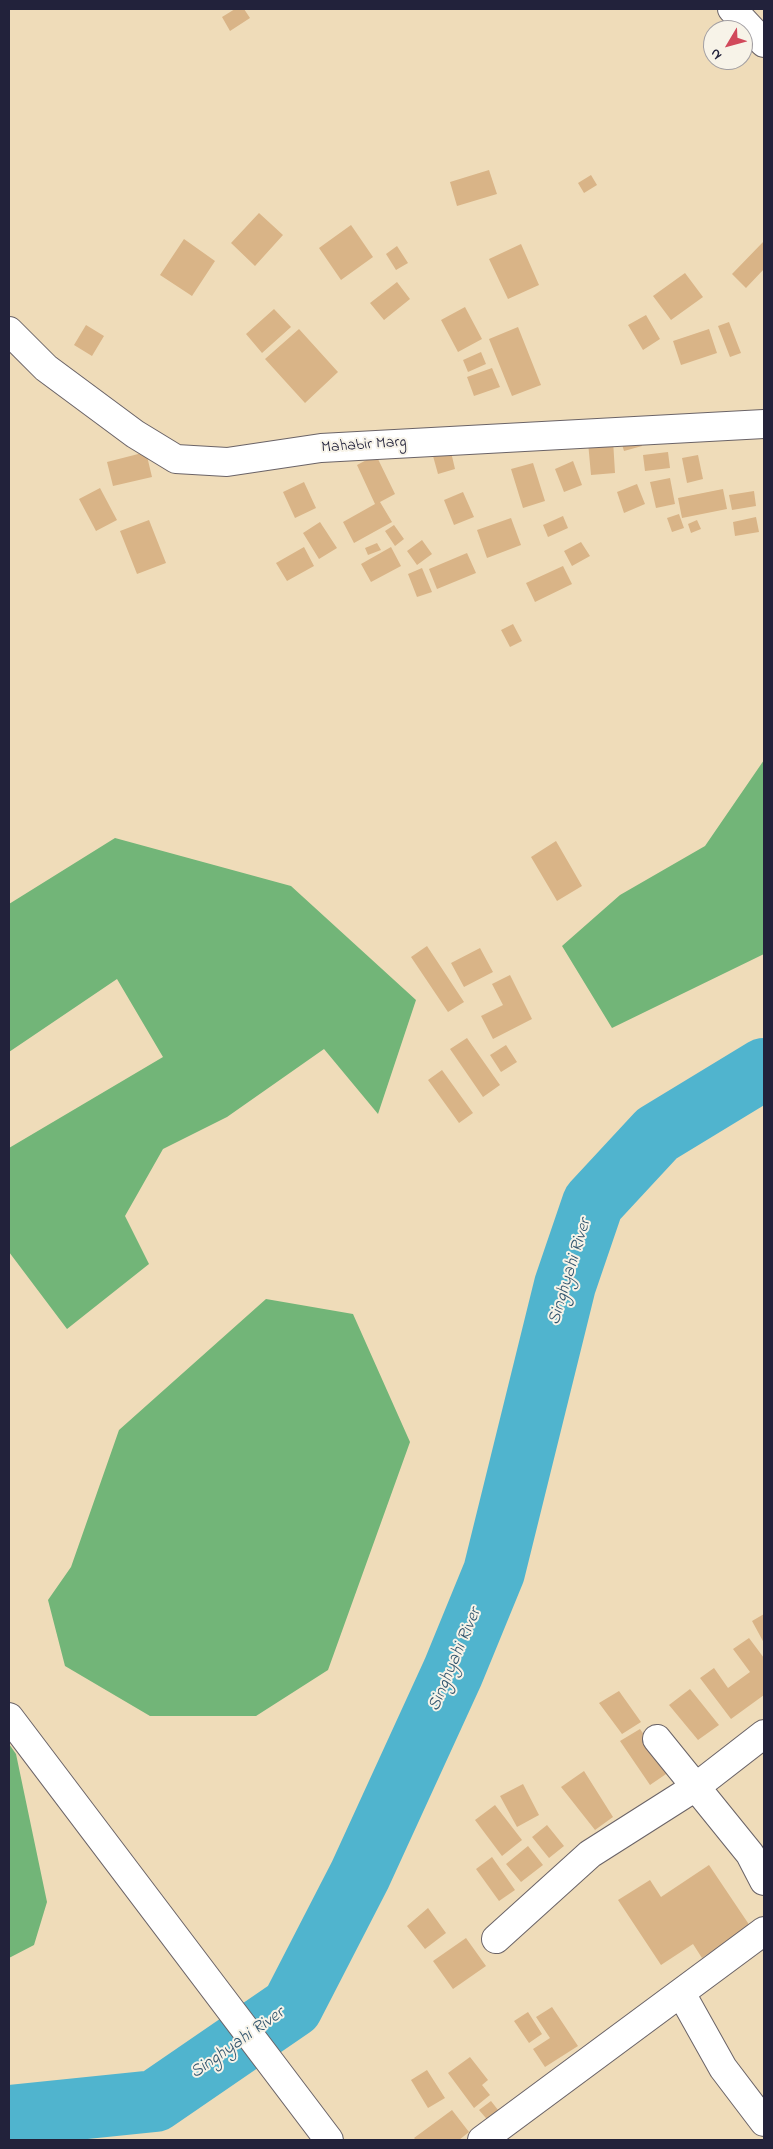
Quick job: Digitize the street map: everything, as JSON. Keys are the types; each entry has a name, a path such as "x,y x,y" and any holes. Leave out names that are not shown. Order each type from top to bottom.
{"street":[{"path":"732,9 764,43"},
{"name":"Mahabir Marg","path":"9,331 46,368 135,434 176,459 227,462 321,448 764,424"},
{"path":"9,1717 321,2130"},
{"path":"496,1939 590,1854 697,1786 764,1734"},
{"path":"657,1739 697,1786 750,1854 764,1881"},
{"path":"482,2140 764,1931"},
{"path":"681,1992 723,2068 764,2122"}],"green space":[{"path":"764,760 764,954 612,1028 562,946 620,895 705,846"},
{"path":"115,838 291,886 416,1000 378,1114 324,1049 227,1117 163,1149 125,1216 149,1264 67,1329 9,1252 9,1148 163,1057 117,979 9,1052 9,904"},
{"path":"266,1299 353,1314 410,1442 328,1670 256,1716 150,1716 65,1666 48,1600 71,1567 119,1430"},
{"path":"9,1744 16,1754 47,1902 34,1945 9,1958"}],"building":[{"path":"235,9 244,9 250,18 230,31 222,17"},
{"path":"489,170 497,194 457,206 450,182"},
{"path":"591,175 597,185 584,193 578,183"},
{"path":"259,213 283,235 255,266 231,243"},
{"path":"351,225 373,257 341,280 319,248"},
{"path":"184,239 215,261 192,296 160,275"},
{"path":"764,241 764,269 746,288 732,274"},
{"path":"521,244 539,285 508,299 489,259"},
{"path":"397,246 408,263 396,270 386,254"},
{"path":"685,273 703,297 671,320 653,296"},
{"path":"397,282 410,299 384,320 370,303"},
{"path":"465,307 482,339 458,352 441,320"},
{"path":"274,309 291,327 262,353 246,334"},
{"path":"646,315 660,339 643,350 628,325"},
{"path":"729,322 741,353 730,357 718,326"},
{"path":"86,325 104,336 92,356 74,345"},
{"path":"518,327 541,385 512,396 489,339"},
{"path":"299,329 338,372 305,403 265,359"},
{"path":"709,329 717,353 681,365 673,341"},
{"path":"481,352 486,364 468,372 463,360"},
{"path":"492,368 500,387 474,396 467,377"},
{"path":"640,436 642,446 624,451 621,441"},
{"path":"613,440 615,473 591,475 588,442"},
{"path":"146,452 152,477 113,486 107,462"},
{"path":"451,452 455,469 438,474 433,456"},
{"path":"668,452 670,468 645,471 643,455"},
{"path":"376,455 395,494 380,502 392,522 354,543 343,522 375,504 357,465"},
{"path":"698,455 703,479 687,483 682,458"},
{"path":"573,461 582,485 564,492 555,469"},
{"path":"533,463 545,501 523,508 511,469"},
{"path":"670,478 675,504 656,508 650,482"},
{"path":"304,482 316,508 295,518 283,492"},
{"path":"637,484 645,504 624,513 617,492"},
{"path":"100,488 117,520 96,531 79,499"},
{"path":"723,489 727,509 682,518 678,498"},
{"path":"754,491 756,506 732,510 729,495"},
{"path":"463,492 474,517 454,525 444,500"},
{"path":"679,514 684,528 672,532 667,518"},
{"path":"563,516 568,528 548,537 543,525"},
{"path":"756,517 759,532 735,536 733,522"},
{"path":"511,518 521,545 487,558 477,530"},
{"path":"149,520 166,563 137,574 120,531"},
{"path":"697,520 701,529 691,533 688,524"},
{"path":"320,522 337,548 319,559 303,533"},
{"path":"394,525 404,539 395,546 385,531"},
{"path":"422,540 432,554 417,565 407,551"},
{"path":"581,542 590,556 572,566 564,551"},
{"path":"377,543 381,550 368,555 365,548"},
{"path":"304,547 314,566 287,581 276,563"},
{"path":"391,547 401,566 371,582 361,564"},
{"path":"467,553 476,573 437,589 429,569"},
{"path":"563,566 572,584 535,602 526,583"},
{"path":"422,568 432,592 417,597 408,574"},
{"path":"513,624 522,641 510,647 501,630"},
{"path":"556,841 582,886 557,901 531,857"},
{"path":"427,946 464,1002 448,1012 411,957"},
{"path":"480,948 493,972 464,987 451,963"},
{"path":"510,975 532,1019 493,1039 481,1016 503,1005 492,984"},
{"path":"467,1038 500,1085 483,1097 450,1049"},
{"path":"506,1045 517,1062 501,1072 490,1055"},
{"path":"442,1070 473,1113 459,1123 428,1080"},
{"path":"764,1614 764,1643 752,1621"},
{"path":"749,1638 764,1658 764,1695 731,1719 700,1678 714,1668 728,1688 750,1672 733,1649"},
{"path":"690,1689 719,1725 698,1740 669,1705"},
{"path":"619,1691 641,1722 622,1734 599,1703"},
{"path":"640,1729 669,1772 650,1785 620,1741"},
{"path":"584,1771 613,1817 595,1830 561,1787"},
{"path":"523,1784 539,1815 517,1827 500,1796"},
{"path":"495,1805 522,1840 502,1856 475,1820"},
{"path":"547,1825 564,1846 549,1858 532,1837"},
{"path":"528,1846 543,1865 521,1882 506,1864"},
{"path":"492,1857 515,1890 499,1901 476,1869"},
{"path":"709,1865 750,1926 702,1958 693,1944 661,1965 618,1900 650,1880 661,1897"},
{"path":"428,1908 446,1933 425,1949 407,1926"},
{"path":"466,1938 486,1966 453,1989 433,1961"},
{"path":"552,2007 578,2046 545,2067 533,2049 550,2038 536,2017"},
{"path":"528,2012 542,2034 529,2043 514,2021"},
{"path":"470,2057 488,2080 482,2085 490,2095 474,2108 448,2073"},
{"path":"427,2070 445,2098 428,2108 411,2080"},
{"path":"491,2101 502,2115 491,2124 479,2110"},
{"path":"452,2110 469,2132 459,2140 416,2140 414,2138"}],"waterway":[{"name":"Singhyahi River","path":"9,2116 155,2101 292,2007 360,1875 453,1672 494,1572 565,1285 593,1203 657,1134 764,1069"}]}
